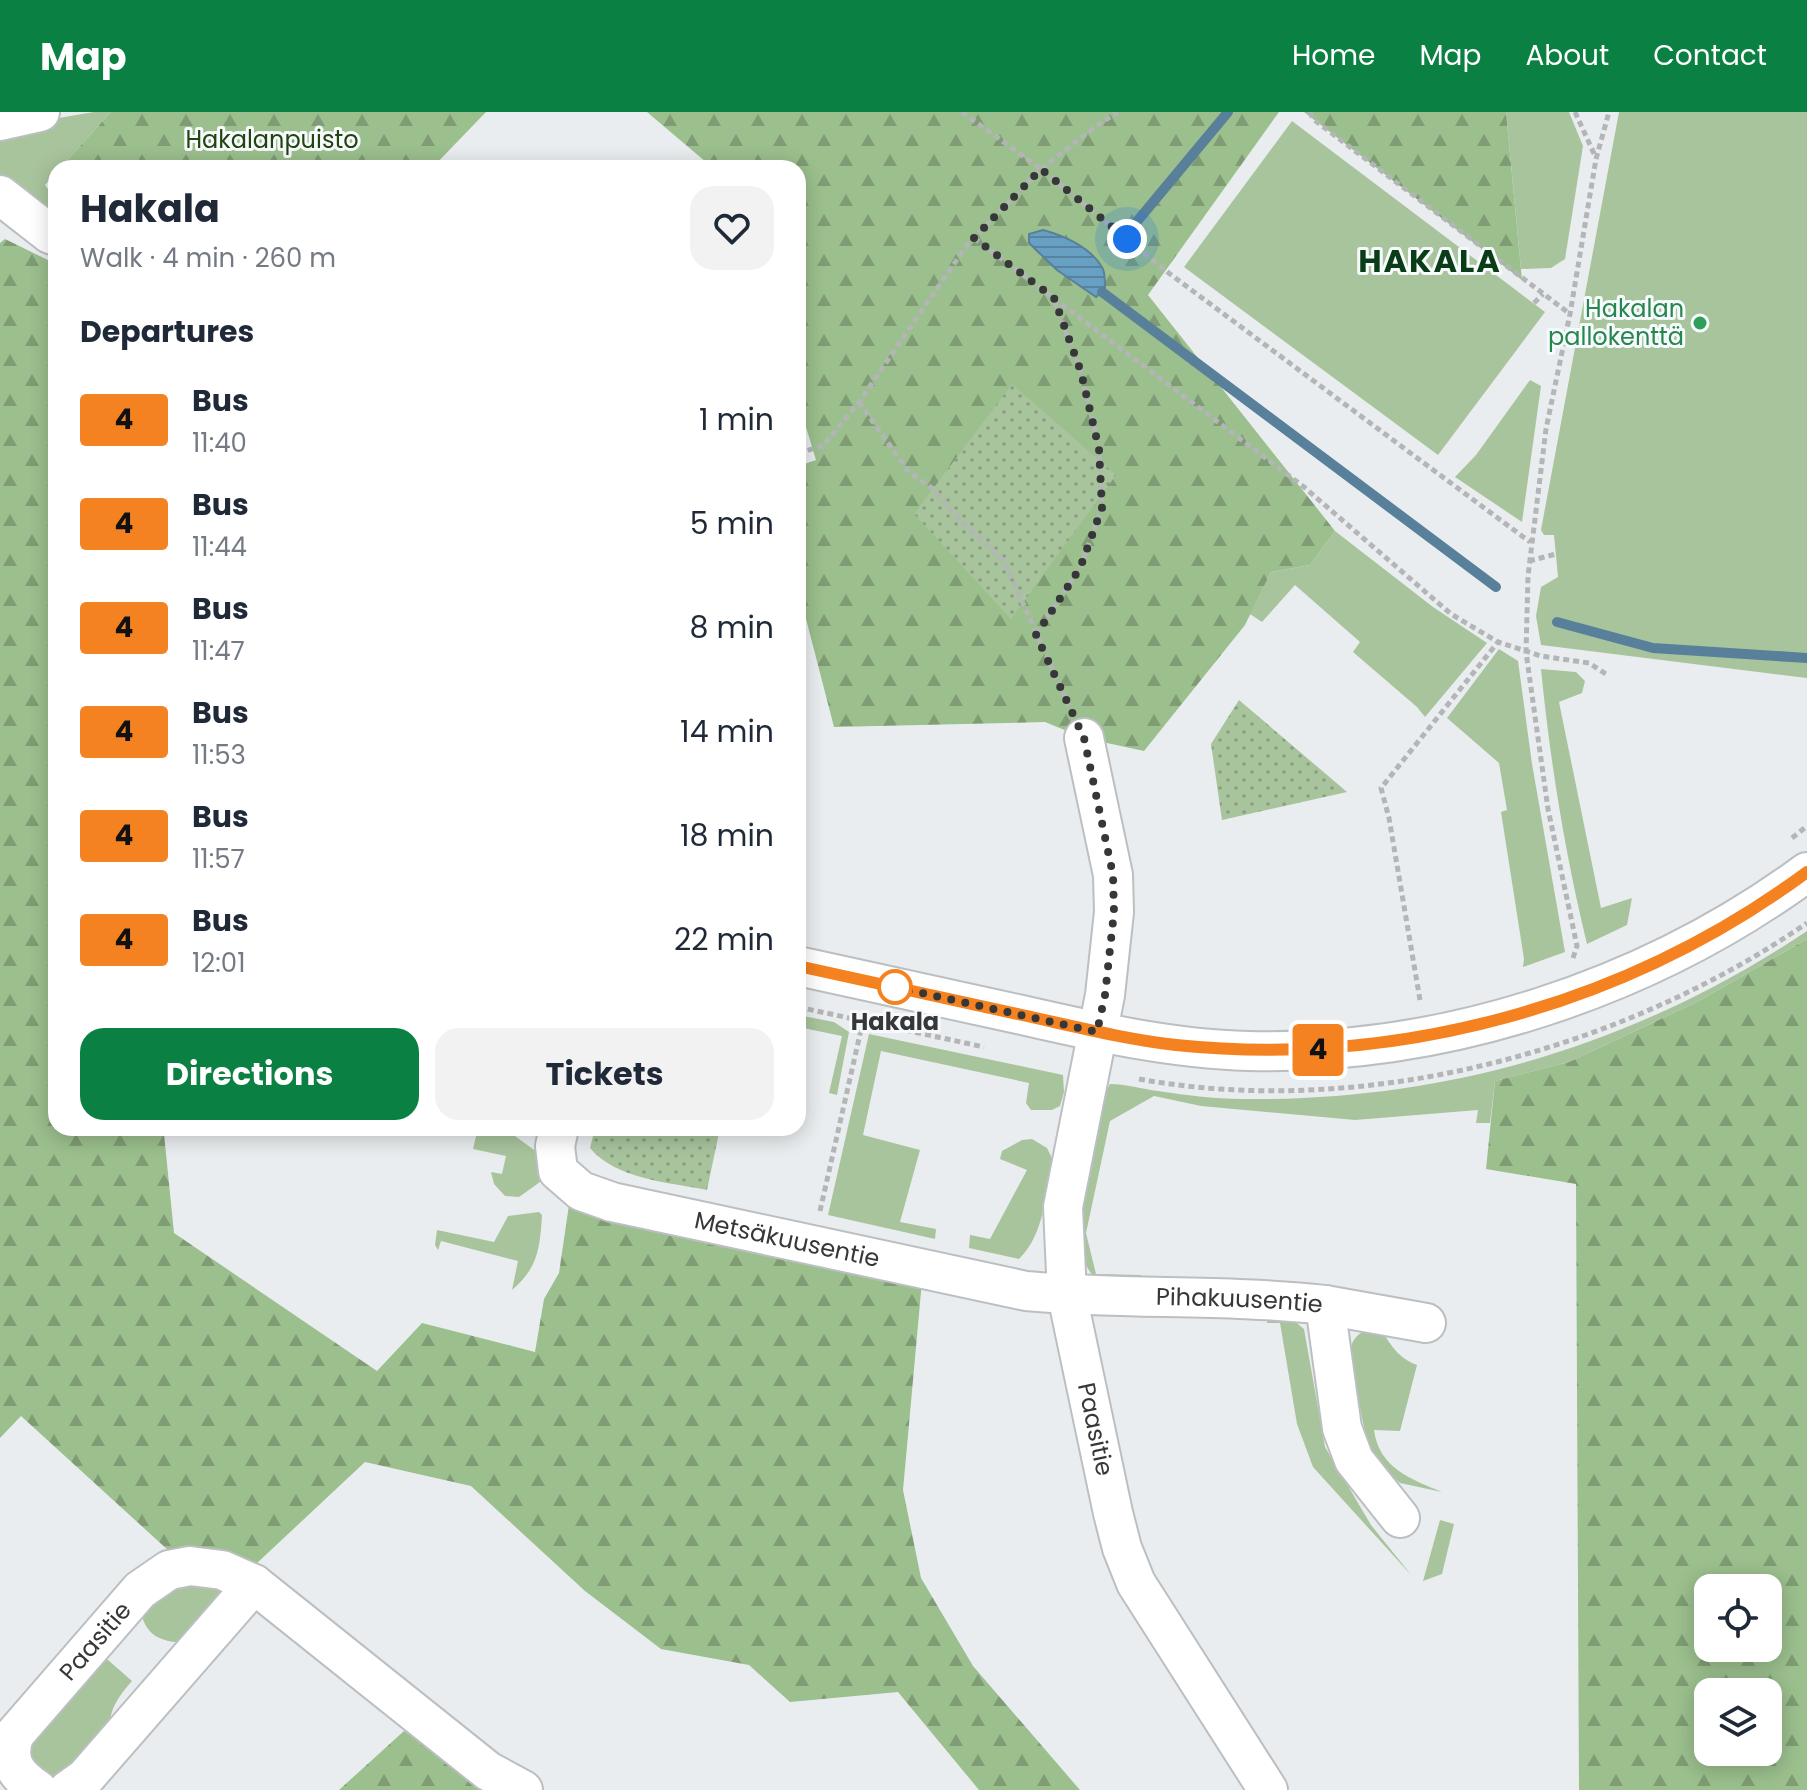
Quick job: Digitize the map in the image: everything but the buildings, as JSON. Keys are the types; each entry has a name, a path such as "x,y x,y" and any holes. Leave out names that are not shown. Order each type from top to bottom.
{"street":[{"path":"0,121 40,112"},
{"path":"0,195 48,232"},
{"name":"Paasitie","path":"1084,738 1113,875 1114,912 1105,995 1063,1207 1067,1295 1113,1513 1136,1583 1268,1790"},
{"path":"806,968 1097,1032 1173,1044 1248,1051 1329,1049 1393,1043 1522,1014 1583,993 1674,955 1731,924 1798,856"},
{"name":"Metsäkuusentie","path":"557,1136 555,1146 558,1171 581,1191 612,1202 1026,1291 1067,1295"},
{"name":"Pihakuusentie","path":"1067,1295 1267,1299 1325,1305 1342,1428 1354,1460 1400,1518"},
{"path":"1325,1305 1426,1323"},
{"name":"Paasitie","path":"38,1790 26,1782 15,1768 9,1750 15,1734 140,1590 169,1570 190,1566 222,1570 254,1584 488,1771 523,1790"},
{"path":"68,1790 85,1778 254,1584"}],"path":[{"path":"962,112 1041,169 1170,274 1530,542"},
{"path":"806,451 823,446 859,402 974,238 1041,169 1118,112"},
{"path":"1310,112 1313,119 1570,314"},
{"path":"1575,112 1596,159"},
{"path":"1585,955 1572,961 1577,946 1548,809 1526,652 1530,542 1546,429 1570,314 1596,159 1609,112"},
{"path":"974,238 1304,487 1451,614 1498,642 1526,652 1589,663 1609,676"},
{"path":"1534,303 1543,294"},
{"path":"1036,635 1080,568 1102,508 1099,449 1081,372 1054,298"},
{"path":"859,402 908,471 933,489 952,512 1004,561 1084,738"},
{"path":"1529,561 1556,554"},
{"path":"1420,1000 1389,818 1381,788 1498,642"},
{"path":"1798,856 1807,826"},
{"path":"1404,1002 1429,998"},
{"path":"817,1223 863,1021"}],"green space":[{"path":"94,112 111,112 67,160 48,160 48,181 45,185 48,189 48,215 0,176 0,128"},
{"name":"Hakalanpuisto","path":"111,112 486,112 440,160 67,160"},
{"path":"647,112 1279,112 1148,295 1335,531 1310,565 1271,572 1245,625 1144,751 1084,738 1045,722 834,727 806,619 806,463 816,460 806,427 806,160 704,160"},
{"path":"1304,112 1506,112 1522,280"},
{"path":"1506,112 1569,112 1583,146 1565,259 1551,268 1521,269"},
{"name":"Hakalan pallokenttä","path":"1619,112 1807,112 1807,678 1541,645 1536,616 1541,587 1558,577 1554,535 1544,535 1541,530"},
{"path":"1292,121 1545,312 1438,455 1184,267"},
{"path":"5,239 48,260 48,1136 164,1136 174,1233 377,1371 422,1323 535,1352 544,1299 559,1273 569,1205 922,1281 903,1490 921,1578 973,1666 1080,1790 979,1790 898,1692 790,1702 749,1665 661,1649 585,1591 471,1486 365,1462 256,1564 204,1549 169,1551 21,1416 0,1438 0,243"},
{"path":"1530,380 1541,386 1522,522 1455,477 1476,455"},
{"path":"1012,384 1116,475 1011,619 914,514"},
{"path":"1335,531 1433,607 1487,643 1425,717 1353,652 1360,642 1295,585 1262,622 1250,614 1271,572 1310,565"},
{"path":"1499,649 1518,661 1532,764 1565,952 1523,967 1501,812 1507,810 1499,763 1447,718"},
{"path":"1541,669 1576,672 1585,681 1582,693 1559,702 1601,908 1632,898 1627,925 1587,944 1559,807"},
{"path":"1239,700 1347,792 1222,820 1211,744"},
{"path":"1807,931 1807,939 1699,1001 1569,1062 1495,1081 1490,1123 1476,1123 1478,1110 1355,1120 1201,1106 1154,1096 1110,1121 1086,1233 1096,1274 1141,1275 1139,1285 1100,1280 1086,1265 1081,1220 1084,1192 1102,1097 1110,1084 1242,1099 1318,1097 1393,1090 1466,1077 1607,1035 1676,1006 1742,971"},
{"path":"1807,939 1807,1790 1579,1790 1576,1184 1486,1169 1495,1081 1569,1062 1699,1001"},
{"path":"806,1017 834,1022 849,1032 837,1095 829,1093 842,1036 806,1029"},
{"path":"869,1034 1063,1075 1064,1092 1060,1106 1052,1110 1031,1110 1026,1103 1029,1083 881,1051 863,1135 920,1150 900,1222 936,1229 935,1239 828,1215"},
{"path":"476,1136 515,1136 537,1152 540,1182 519,1197 505,1196 494,1184 491,1172 502,1174 506,1156 473,1149"},
{"path":"593,1136 718,1136 707,1190 629,1173 601,1159 590,1148"},
{"path":"1032,1139 1047,1148 1052,1158 1043,1212 1028,1249 1019,1259 969,1248 970,1235 990,1239 1027,1170 1000,1159 1002,1151 1022,1140"},
{"path":"539,1212 542,1215 536,1257 527,1274 512,1290 518,1261 441,1241 438,1250 435,1245 437,1230 494,1242 508,1216"},
{"path":"1269,1315 1293,1320 1304,1329 1325,1447 1371,1525 1412,1576 1313,1467 1297,1424 1280,1323 1267,1323"},
{"path":"1367,1330 1384,1334 1398,1353 1417,1365 1400,1431 1374,1430 1382,1454 1398,1470 1442,1492 1400,1483 1370,1456 1349,1355 1354,1340"},
{"path":"1440,1520 1454,1524 1442,1574 1423,1581"},
{"path":"217,1580 225,1594 186,1643 161,1639 149,1630 140,1607 160,1585"},
{"path":"100,1653 132,1681 116,1703 109,1729 63,1777 52,1779 34,1774 24,1740"},
{"path":"404,1731 455,1765 483,1790 339,1790"}],"water":[{"path":"1043,230 1069,239 1092,255 1103,269 1105,289 1096,297 1057,270 1029,243 1029,234"}],"waterway":[{"path":"1134,225 1228,112"},
{"path":"1102,292 1496,587"},
{"path":"1557,622 1653,648 1807,658"}],"bus line":[{"name":"4","path":"806,968 1097,1032 1173,1044 1248,1051 1329,1049 1393,1043 1522,1014 1583,993 1674,955 1731,924 1807,872"}],"place":[{"name":"Hakalan pallokenttä","path":"1700,323"},
{"name":"Hakala","path":"895,987"}],"district":[{"name":"HAKALA","path":"1430,261"}],"route":[{"path":"895,987 1097,1032 1105,995 1114,912 1113,875 1084,738 1036,635 1080,568 1102,508 1099,449 1081,372 1054,298 974,238 1041,169 1127,239"}]}
